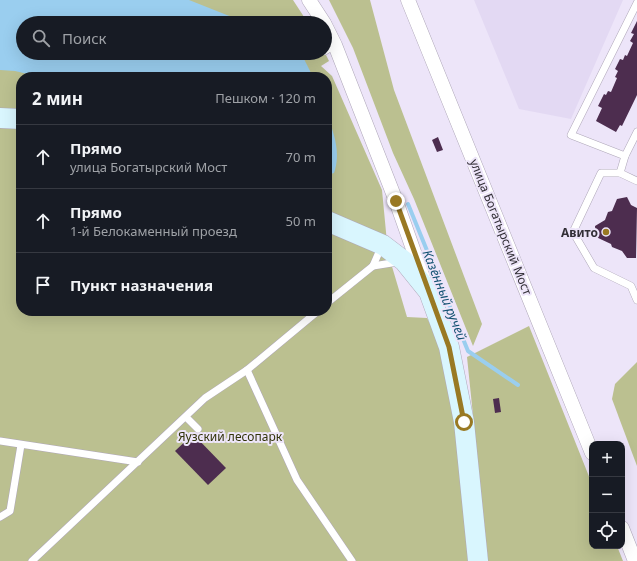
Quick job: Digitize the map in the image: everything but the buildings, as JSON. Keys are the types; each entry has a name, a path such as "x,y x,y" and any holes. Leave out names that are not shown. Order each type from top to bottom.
{"street":[{"path":"309,0 320,16"},
{"name":"улица Богатырский Мост","path":"408,0 589,446"},
{"path":"332,53 396,201 449,347 464,422 478,561"},
{"path":"0,118 16,119"},
{"path":"332,223 382,245 404,261 429,292"},
{"path":"625,533 632,546 635,561"}],"lane":[{"path":"625,156 571,135 637,3"},
{"path":"620,173 625,156 637,132"},
{"path":"637,181 620,173 601,173 573,232 594,268 631,286 637,300"},
{"path":"332,299 373,266 382,245"},
{"path":"373,266 404,261"},
{"path":"32,561 205,398 247,370 312,316"},
{"path":"247,370 297,480 352,561"},
{"path":"186,417 198,429"},
{"path":"0,441 138,462"},
{"path":"0,517 10,511 21,445"}],"shaded area":[{"path":"474,0 623,0 571,119 519,109"}],"green space":[{"name":"Яузский лесопарк","path":"0,0 293,0 303,16 16,16 16,60 329,61 321,66 328,72 16,72 16,316 332,316 332,76 382,190 388,253 407,317 427,318 444,350 457,429 470,561 0,561"},
{"path":"329,0 370,0 394,90 482,324 473,346 414,199 393,153 353,48"},
{"path":"529,326 589,476 589,549 618,549 623,561 488,561 467,357"},
{"path":"637,362 637,466 612,399 615,384"}],"water":[{"path":"0,0 189,0 229,16 16,16 16,60 304,60 310,72 19,72 0,70"},
{"path":"332,129 337,151 334,173 332,174"}],"waterway":[{"name":"Казённый ручей","path":"408,204 468,351 518,385"}],"place":[{"name":"Авито","path":"606,232"}],"route":[{"path":"396,201 449,347 464,422"}]}
